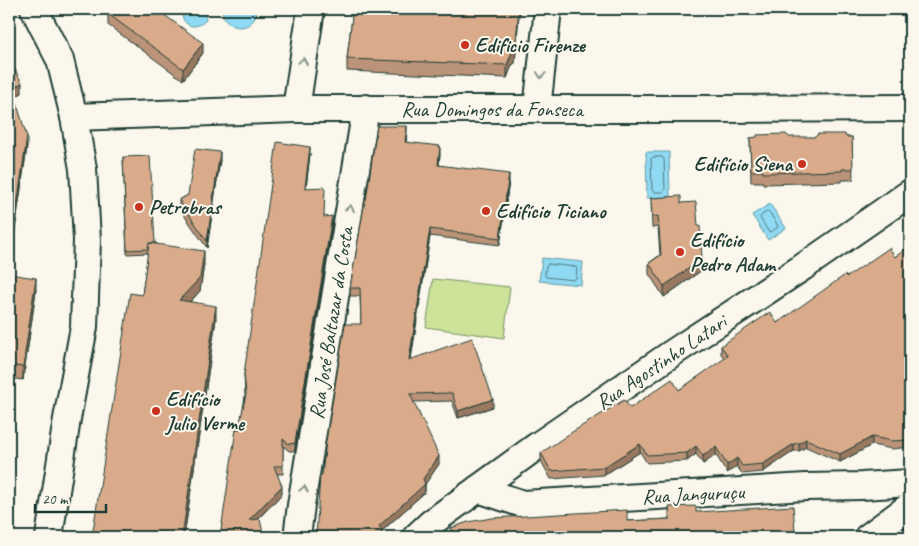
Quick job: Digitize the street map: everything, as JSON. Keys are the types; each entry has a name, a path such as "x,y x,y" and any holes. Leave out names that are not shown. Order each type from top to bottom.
{"street":[{"path":"34,9 60,60 74,117 84,169 86,232 84,327 67,419 49,537"},
{"path":"296,109 311,9"},
{"path":"537,109 548,9"},
{"name":"Rua Domingos da Fonseca","path":"74,117 366,108 718,110 910,108"},
{"name":"Rua José Baltazar da Costa","path":"297,537 366,108"},
{"name":"Rua Agostinho Latari","path":"416,537 431,523 478,488 670,354 803,267 910,193"},
{"name":"Rua Janguruçu","path":"478,488 524,504 806,487 910,483"},
{"path":"868,537 910,506"}],"green space":[{"path":"433,279 510,287 504,338 426,327"}],"water":[{"path":"182,9 204,9 206,20 197,26 189,25 183,19"},
{"path":"222,9 257,9 255,17 251,22 246,26 240,27 228,22 224,17"},
{"path":"646,152 669,152 670,197 647,198"},
{"path":"770,204 786,228 768,240 752,215"},
{"path":"542,258 583,262 581,285 539,281"}],"building":[{"path":"112,9 156,9 203,43 183,69 108,14"},
{"path":"353,9 519,9 515,51 512,52 507,65 347,59"},
{"path":"9,58 22,83 12,88 27,137 12,240 9,240"},
{"path":"377,126 407,126 405,142 440,146 438,165 509,174 500,238 430,229 409,360 472,338 493,399 458,411 452,393 410,394 439,456 423,479 425,484 379,526 382,530 380,537 316,537 320,475 322,475 345,324 361,324 360,288 350,288"},
{"name":"Edifício Siena","path":"786,134 789,137 845,134 846,137 852,137 853,169 842,169 842,171 763,173 763,171 751,171 750,138 757,137 757,135"},
{"path":"277,142 310,147 305,188 325,187 324,217 332,216 295,443 289,444 283,439 283,466 274,466 282,486 249,520 260,519 263,533 261,537 220,537 236,429 240,429 246,394 244,374"},
{"path":"195,149 220,152 207,241 179,200 188,195"},
{"name":"Petrobras","path":"150,156 155,243 149,243 148,249 127,250 123,157"},
{"name":"Edifício Pedro Adam","path":"681,196 681,203 696,202 702,259 664,286 649,263 661,255 658,216 652,217 651,198"},
{"path":"149,243 204,251 200,278 179,300 216,306 182,537 92,537 130,293 142,295"},
{"path":"910,246 910,440 892,441 872,437 840,454 806,439 794,444 763,464 742,466 737,458 727,465 716,447 703,456 696,446 687,453 647,455 640,444 604,467 551,471 541,453 569,434 624,400 630,408 672,379 679,390 728,356 721,346 770,312 777,323 845,275 847,277 889,248 895,257"},
{"path":"9,274 36,278 23,367 9,365"},
{"path":"696,506 696,512 793,506 795,531 768,533 768,537 457,537 451,528 468,522 492,518 627,510 627,521 670,519 669,507"}],"place":[{"name":"Edificio Firenze","path":"465,45"},
{"name":"Edifício Siena","path":"802,164"},
{"name":"Petrobras","path":"139,207"},
{"name":"Edifício Ticiano","path":"486,211"},
{"name":"Edifício Pedro Adam","path":"680,252"},
{"name":"Edifício Julio Verme","path":"156,411"}]}
